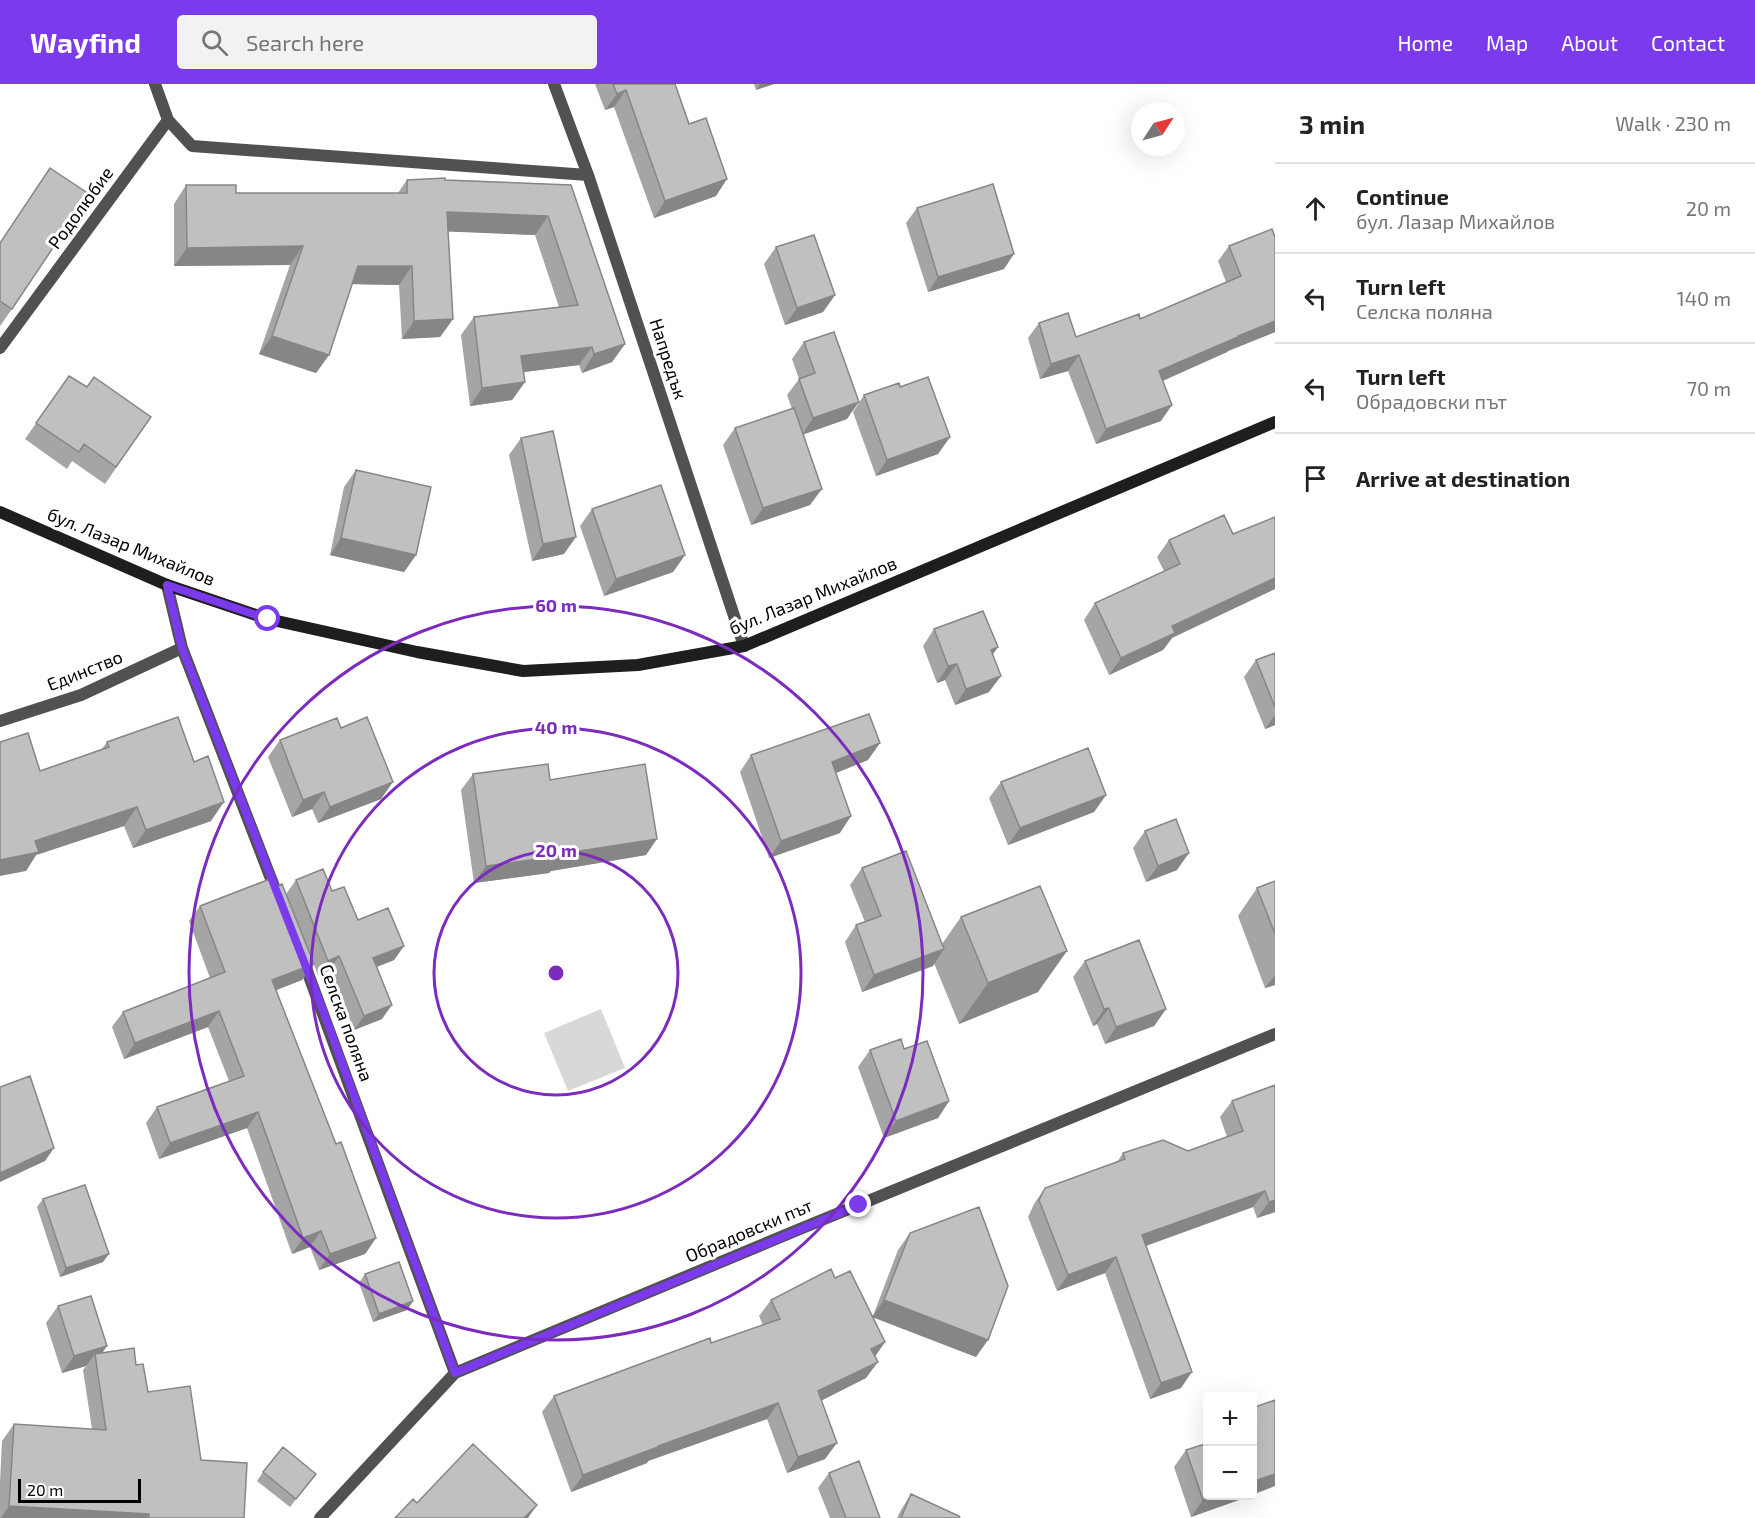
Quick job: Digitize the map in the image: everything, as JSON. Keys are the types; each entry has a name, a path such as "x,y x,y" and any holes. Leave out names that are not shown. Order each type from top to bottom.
{"street":[{"path":"155,84 168,120 192,146 588,175"},
{"name":"Напредък","path":"554,84 588,175 744,646"},
{"name":"Родолюбие","path":"0,348 168,120"},
{"name":"бул. Лазар Михайлов","path":"0,512 167,585 268,619 417,652 523,670 638,665 744,646 1275,422"},
{"path":"167,585 182,648 283,910"},
{"name":"Единство","path":"0,721 81,695 182,648"},
{"name":"Селска поляна","path":"296,943 322,1008 455,1373"},
{"name":"Обрадовски път","path":"320,1518 455,1373 1275,1034"}],"shaded area":[{"path":"601,1009 625,1068 568,1091 544,1033"}],"building":[{"path":"613,84 675,84 689,124 706,118 727,179 665,201 626,90 617,94"},
{"path":"50,168 89,194 12,309 0,301 0,243"},
{"path":"445,178 445,180 571,185 625,344 594,354 592,347 521,356 525,382 482,388 474,317 578,305 548,216 447,212 453,319 414,321 412,266 358,266 329,355 272,336 303,246 187,248 186,185 236,185 236,193 407,193 407,180"},
{"path":"993,184 1014,254 938,277 917,208"},
{"path":"1272,229 1275,237 1275,321 1159,371 1172,405 1106,429 1079,355 1051,364 1039,323 1068,313 1076,337 1139,314 1140,319 1241,276 1229,246"},
{"path":"814,235 835,295 797,308 776,247"},
{"path":"834,332 859,402 813,418 799,379 815,373 804,342"},
{"path":"69,376 87,387 94,377 151,417 116,467 84,444 79,452 36,423"},
{"path":"928,377 950,437 887,460 864,395 899,383 900,387"},
{"path":"794,408 822,489 763,508 735,428"},
{"path":"553,431 576,537 543,544 521,438"},
{"path":"356,470 431,487 416,555 341,538"},
{"path":"661,485 685,555 616,579 592,509"},
{"path":"1224,515 1233,534 1275,517 1275,578 1172,626 1175,633 1121,658 1095,603 1180,564 1169,540"},
{"path":"983,611 998,647 991,650 1001,676 966,689 957,664 948,666 934,629"},
{"path":"1275,653 1275,707 1256,660"},
{"path":"869,714 880,743 832,762 851,816 781,841 751,755"},
{"path":"178,717 194,762 208,756 224,802 146,830 137,807 35,841 39,852 0,860 0,742 28,733 40,771 109,747 107,742"},
{"path":"367,717 393,782 330,807 324,792 303,800 280,740 337,718 341,728"},
{"path":"1088,748 1106,795 1020,828 1001,782"},
{"path":"548,764 550,780 645,764 657,839 561,854 561,856 486,866 473,774"},
{"path":"1176,819 1189,853 1158,866 1145,831"},
{"path":"906,851 944,949 874,975 856,925 881,916 862,868"},
{"path":"323,869 332,891 344,887 358,920 388,908 404,946 373,958 392,1005 364,1016 339,956 328,961 296,880"},
{"path":"270,879 273,888 282,884 314,964 272,980 336,1144 341,1142 376,1238 330,1254 321,1231 303,1238 258,1112 170,1143 157,1107 244,1076 219,1011 135,1043 123,1012 225,972 200,906"},
{"path":"1275,881 1275,934 1257,888"},
{"path":"1040,886 1067,951 988,983 961,917"},
{"path":"1139,940 1166,1009 1116,1027 1109,1008 1104,1009 1085,961"},
{"path":"901,1039 904,1049 927,1041 949,1101 896,1121 870,1050"},
{"path":"30,1076 54,1148 0,1173 0,1087"},
{"path":"1275,1085 1275,1200 1269,1202 1265,1191 1142,1235 1192,1372 1161,1383 1116,1257 1068,1275 1039,1200 1045,1188 1125,1159 1123,1153 1163,1140 1188,1151 1243,1131 1232,1101"},
{"path":"85,1185 109,1254 66,1268 43,1199"},
{"path":"979,1207 1008,1286 988,1340 884,1300 910,1233"},
{"path":"399,1262 413,1301 379,1314 365,1274"},
{"path":"831,1269 835,1278 850,1271 885,1342 871,1349 878,1362 818,1391 837,1443 798,1457 778,1403 583,1475 554,1396 710,1338 711,1343 780,1319 771,1300"},
{"path":"91,1296 107,1346 74,1356 58,1306"},
{"path":"134,1348 136,1365 143,1364 148,1392 190,1386 201,1460 247,1463 244,1518 149,1518 149,1514 9,1506 14,1424 106,1430 95,1354"},
{"path":"1275,1400 1275,1474 1257,1480 1257,1446 1257,1406"},
{"path":"473,1444 537,1505 524,1518 395,1518 413,1499 417,1503"},
{"path":"1203,1445 1203,1500 1186,1450"},
{"path":"283,1447 316,1474 296,1499 263,1472"},
{"path":"859,1461 880,1518 846,1518 829,1473"},
{"path":"911,1494 959,1516 960,1518 901,1518"}],"route":[{"path":"268,619 167,585 182,648 322,1008 455,1373 859,1205"}]}
